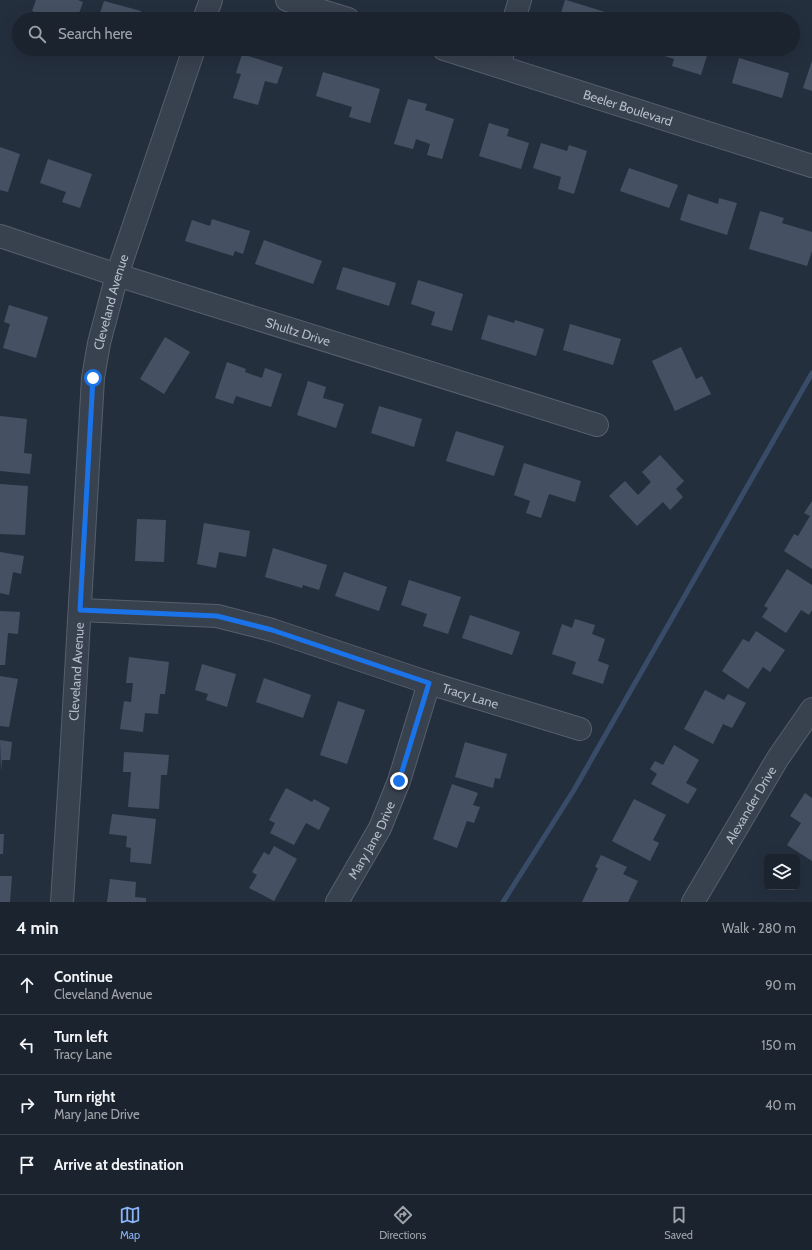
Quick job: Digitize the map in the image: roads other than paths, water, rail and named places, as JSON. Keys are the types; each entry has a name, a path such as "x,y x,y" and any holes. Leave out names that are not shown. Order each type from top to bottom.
{"street":[{"path":"206,12 210,0"},
{"path":"287,0 326,12"},
{"path":"516,12 520,0"},
{"name":"Cleveland Avenue","path":"62,902 93,378 99,343 117,275 192,56"},
{"name":"Beeler Boulevard","path":"489,56 502,58 812,166"},
{"name":"Shultz Drive","path":"0,236 117,275 597,425"},
{"name":"Tracy Lane","path":"80,610 217,616 272,630 429,683 580,729"},
{"name":"Mary Jane Drive","path":"337,902 380,828 399,781 429,683"},
{"name":"Alexander Drive","path":"693,902 778,758 812,709"}],"waterway":[{"path":"503,902 574,790 812,373"}]}
